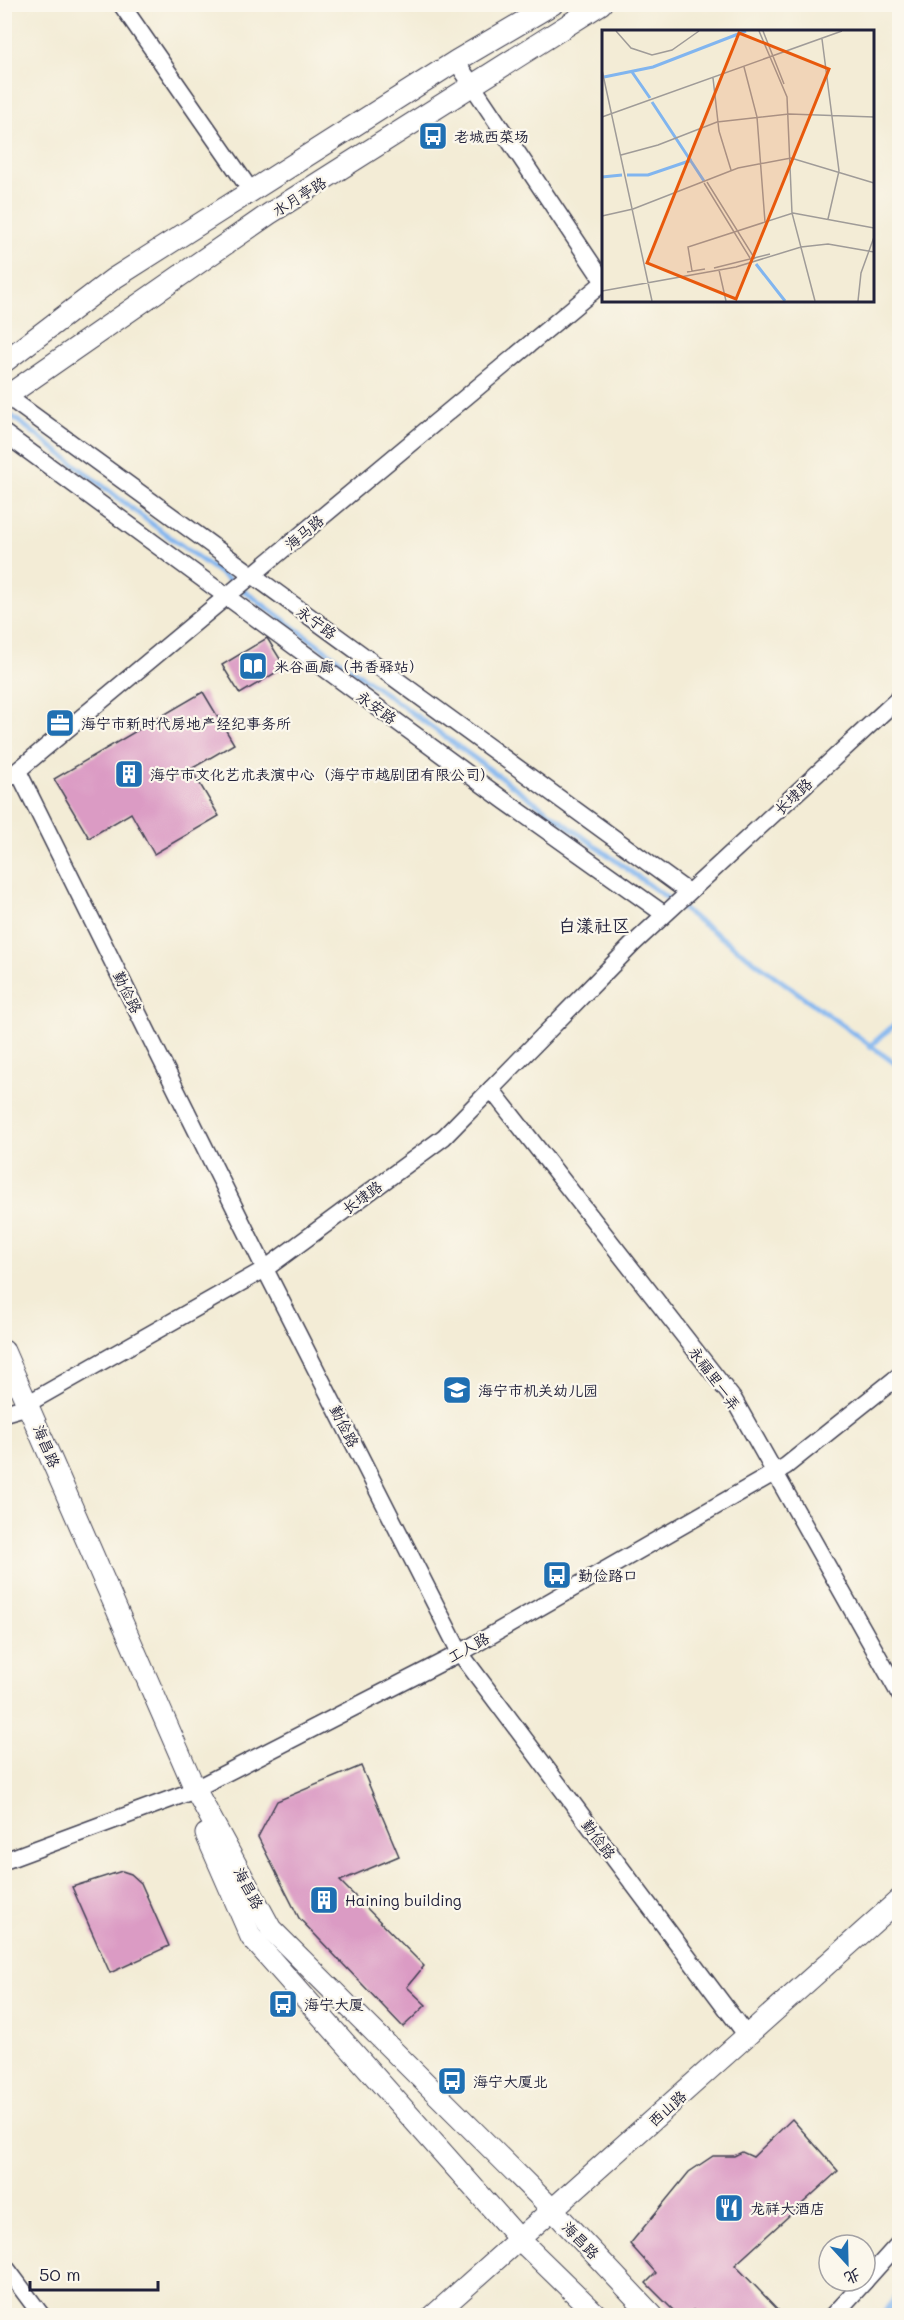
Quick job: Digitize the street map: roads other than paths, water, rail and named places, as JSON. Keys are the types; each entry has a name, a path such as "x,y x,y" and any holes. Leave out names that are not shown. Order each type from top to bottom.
{"main road":[{"name":"水月亭路","path":"4,362 113,279 456,61 553,4"},
{"name":"水月亭路","path":"5,396 269,214 601,4"},
{"name":"海昌路","path":"4,1351 17,1408"},
{"name":"海昌路","path":"4,1378 191,1791 251,1938 520,2240 598,2316"},
{"name":"海昌路","path":"191,1791 271,1929 553,2211 653,2316"},
{"name":"西山路","path":"433,2316 900,1899"}],"street":[{"path":"121,4 251,191"},
{"name":"海马路","path":"456,61 602,279"},
{"name":"海马路","path":"4,782 602,284"},
{"name":"永宁路","path":"5,396 239,586 687,893"},
{"name":"永安路","path":"4,433 239,586 505,801 666,913"},
{"name":"长埭路","path":"17,1408 265,1269 444,1137 666,913 900,697"},
{"name":"勤俭路","path":"18,771 265,1269 460,1653 747,2036"},
{"name":"永福里一弄","path":"491,1089 734,1400 900,1695"},
{"name":"工人路","path":"4,1861 191,1791 460,1653 786,1466 900,1375"},
{"path":"877,2268 900,2242"},
{"path":"4,2265 42,2316"},
{"path":"833,2316 854,2293"}],"waterway":[{"path":"4,410 156,527 900,1067"},
{"path":"870,1046 900,1020"},
{"path":"889,2316 900,2302"}],"place":[{"name":"老城西菜场","path":"433,136"},
{"name":"米谷画廊（书香驿站）","path":"253,666"},
{"name":"海宁市新时代房地产经纪事务所","path":"60,723"},
{"name":"海宁市文化艺术表演中心（海宁市越剧团有限公司）","path":"129,774"},
{"name":"海宁市机关幼儿园","path":"457,1390"},
{"name":"勤俭路口","path":"557,1575"},
{"name":"Haining building","path":"324,1900"},
{"name":"海宁大厦","path":"283,2004"},
{"name":"海宁大厦北","path":"452,2081"},
{"name":"龙祥大酒店","path":"729,2208"}],"district":[{"name":"白漾社区","path":"594,925"}]}
